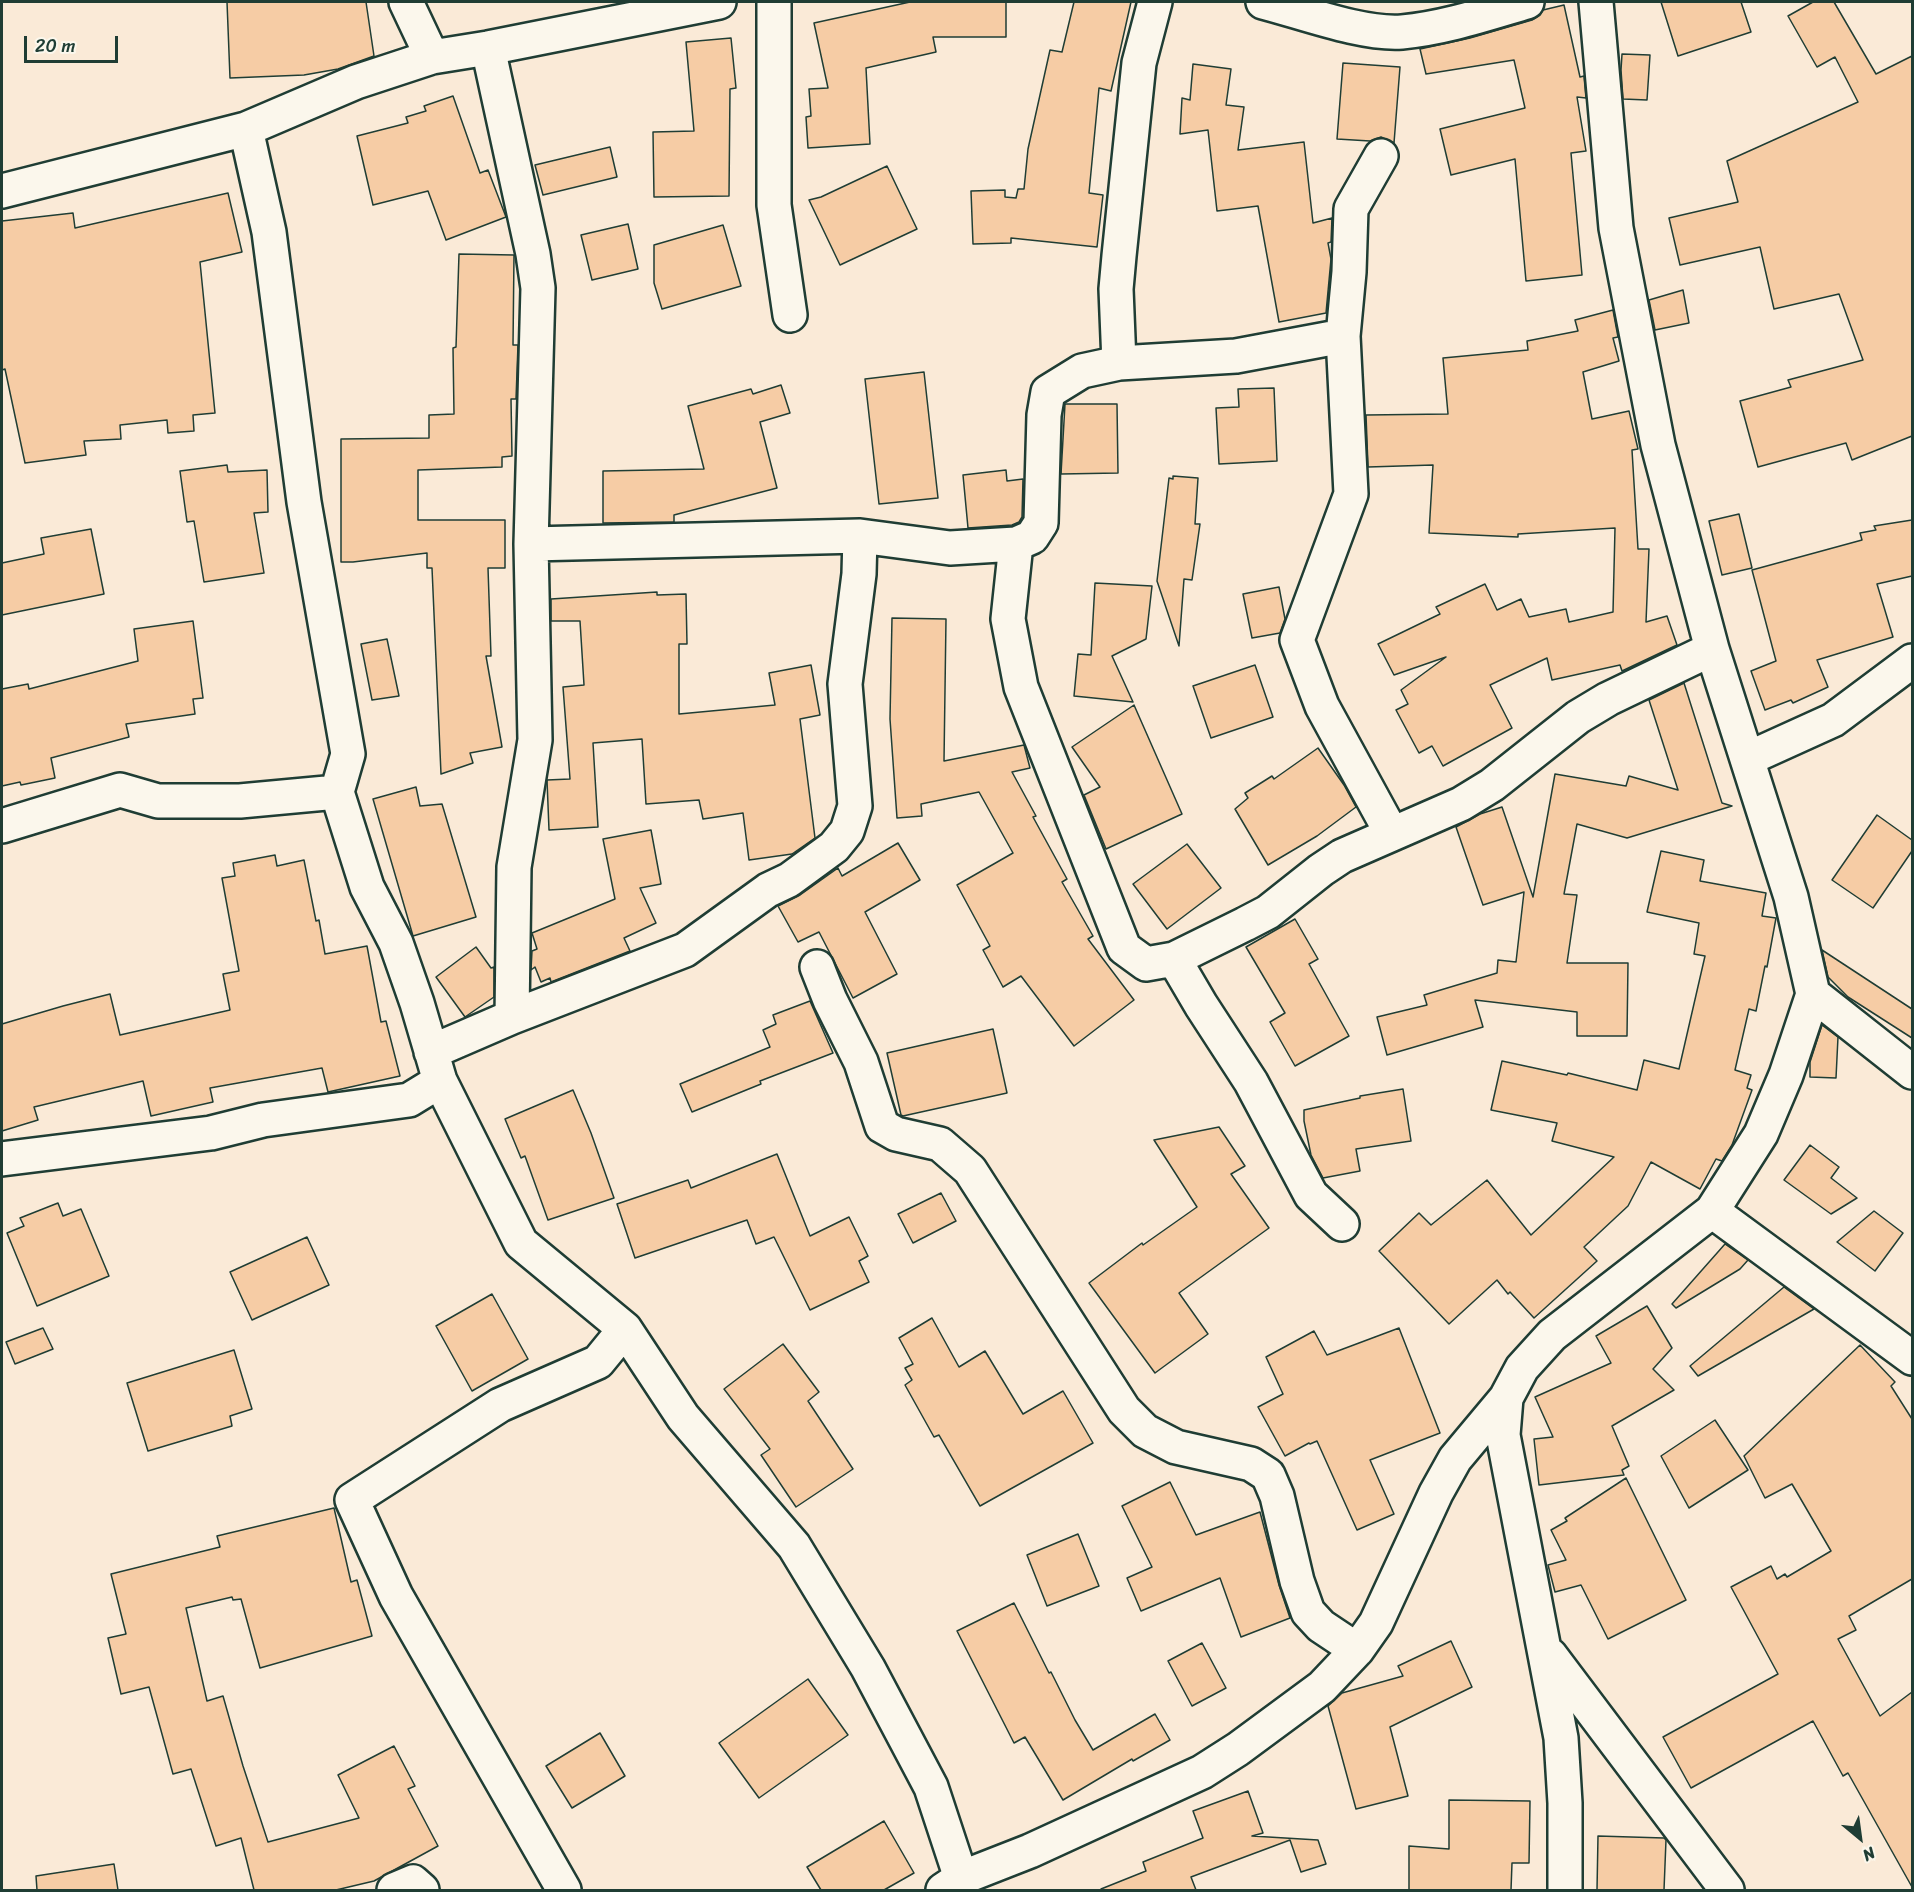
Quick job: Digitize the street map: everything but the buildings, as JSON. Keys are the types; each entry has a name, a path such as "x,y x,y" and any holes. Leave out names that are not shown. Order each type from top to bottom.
{"street":[{"path":"406,2 432,57"},
{"path":"2,191 246,129 356,82 432,57 719,2"},
{"path":"774,2 774,205 790,315"},
{"path":"1119,363 1116,289 1139,63 1155,2"},
{"path":"1263,2 1357,27 1400,32 1456,23 1527,2"},
{"path":"246,129 269,232 304,502 348,754 337,792 367,886 396,943 417,1003 435,1067 520,1243 626,1329 683,1417 794,1546 868,1668 931,1787 952,1884 1202,1772 1238,1749 1322,1687 1357,1650 1376,1623 1436,1493 1455,1459 1506,1398 1521,1368 1552,1335 1712,1210 1761,1134 1786,1075 1813,994 1791,897 1712,649 1658,445 1616,228 1596,2"},
{"path":"488,48 533,254 538,288 531,544 535,740 513,867 512,1017"},
{"path":"1381,156 1351,208 1349,273 1343,336 1351,495 1298,640 1322,706 1392,834"},
{"path":"531,544 860,536 950,548 1016,544 1032,537 1041,523 1044,416 1048,392 1082,371 1119,363 1236,356 1343,336"},
{"path":"2,1159 211,1133 263,1120 409,1100 435,1067 512,1017 685,950 768,890 789,880 834,847 847,831 855,807 845,684 859,574 860,536"},
{"path":"1016,544 1008,619 1021,687 1124,948 1146,964 1174,959 1268,912 1342,856 1461,804 1492,785 1578,717 1608,699 1712,649"},
{"path":"1747,759 1833,720 1912,661"},
{"path":"2,825 120,790 158,801 240,801 337,792"},
{"path":"1174,959 1251,1082 1311,1195 1342,1224"},
{"path":"817,967 830,1000 861,1062 882,1126 896,1134 940,1144 970,1170 1124,1410 1145,1431 1176,1447 1251,1464 1268,1475 1277,1496 1297,1581 1308,1612 1321,1626 1357,1650"},
{"path":"1813,994 1912,1072"},
{"path":"1712,1210 1912,1358"},
{"path":"564,1890 396,1596 352,1500 500,1405 598,1362 626,1329"},
{"path":"1506,1398 1503,1435 1561,1738 1565,1803 1565,1890"},
{"path":"1545,1649 1727,1890"},
{"path":"394,1890 413,1882 422,1890"}]}
